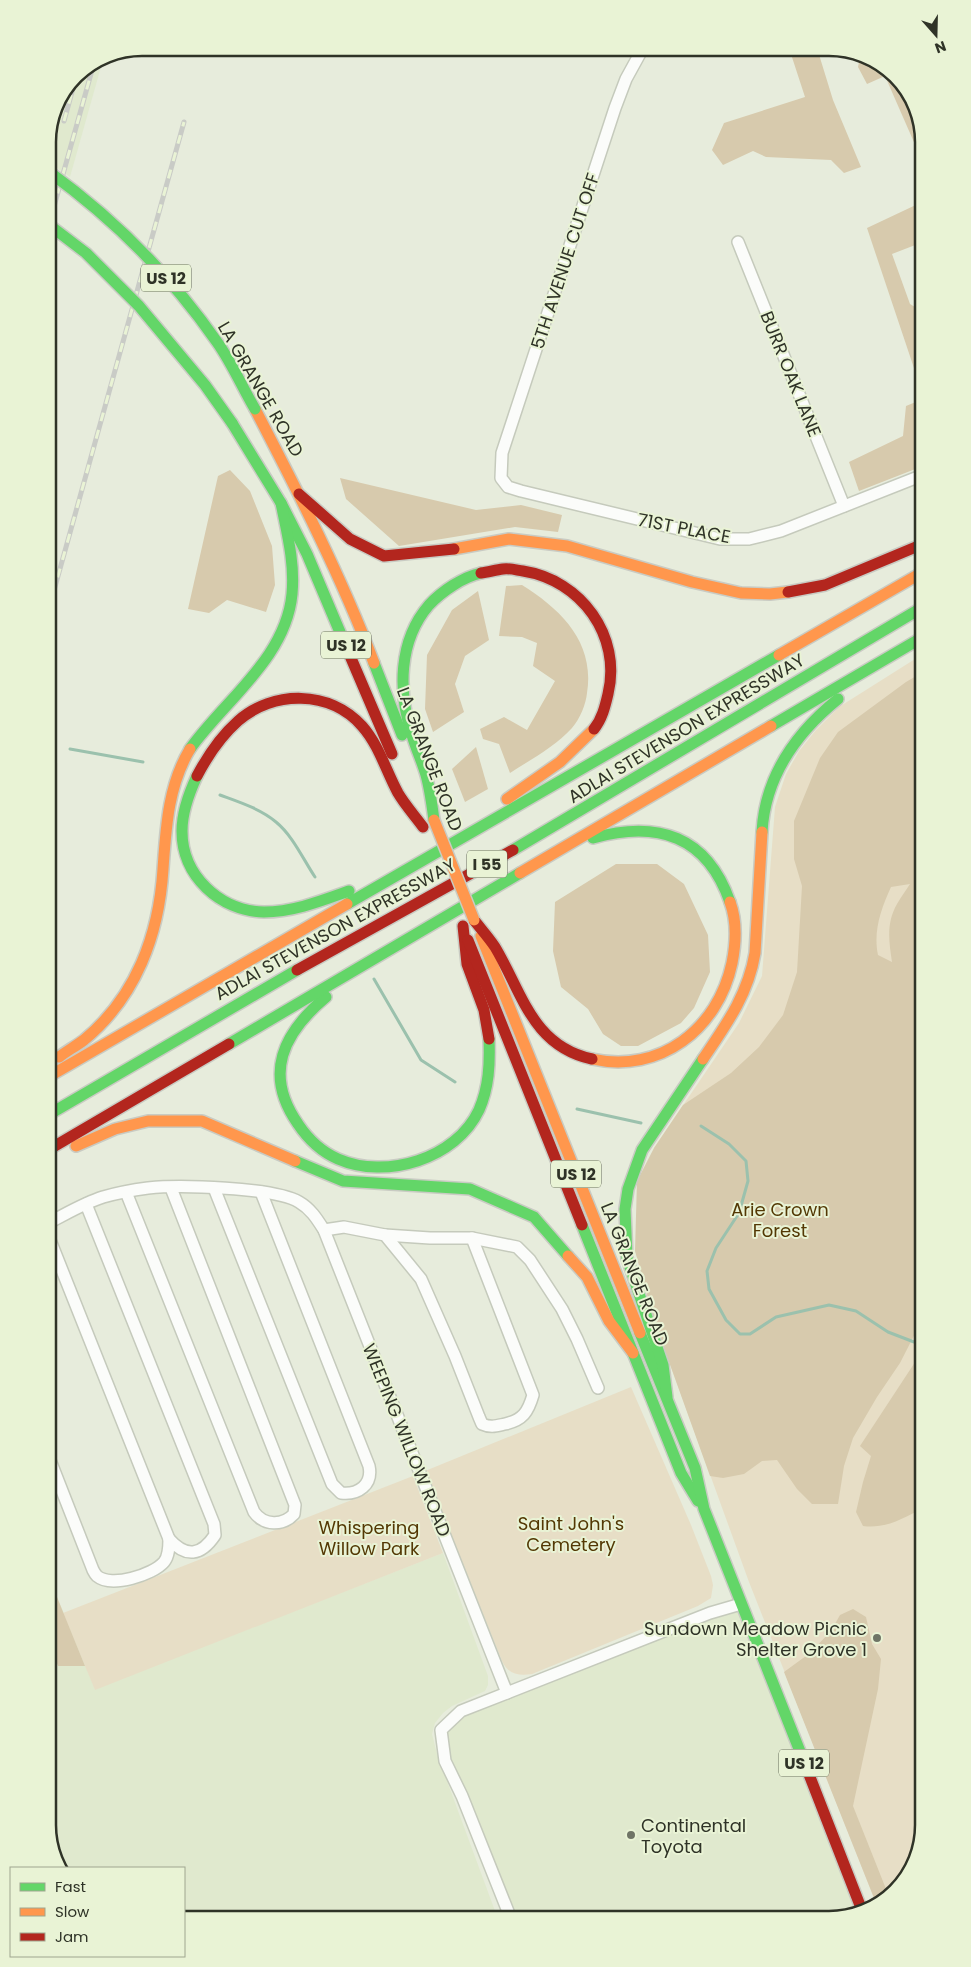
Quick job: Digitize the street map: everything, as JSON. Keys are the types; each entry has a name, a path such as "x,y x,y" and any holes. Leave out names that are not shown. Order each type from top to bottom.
{"main road":[{"name":"LA GRANGE ROAD","path":"56,177 104,215 140,249 180,293 218,344 255,409 299,494 361,628 423,780 434,820 474,920 490,948 637,1327 695,1468 704,1509 741,1604"},
{"name":"LA GRANGE ROAD","path":"56,230 86,253 139,306 205,385 232,423 281,503 307,554 403,791 426,836 439,867 463,926 471,960 681,1473 704,1509"},
{"path":"299,494 350,539 384,556 445,552 509,539 567,546 692,582 741,593 770,594 824,585 915,548"},
{"path":"56,1058 84,1039 111,1013 130,988 147,955 155,932 161,897 167,813 174,782 185,754 272,650 290,608 293,588 292,565 281,503"},
{"path":"423,780 407,720 403,672 406,649 428,605 448,586 471,574 496,569 522,570 544,575 564,583 581,597 597,616 607,638 613,663 611,684 603,716 587,738 555,765 505,800 483,819 472,833"},
{"name":"ADLAI STEVENSON EXPRESSWAY","path":"56,1072 915,577"},
{"name":"ADLAI STEVENSON EXPRESSWAY","path":"56,1110 242,1001 550,829 915,611"},
{"path":"56,1145 411,936 915,644"},
{"path":"667,1397 663,1366 627,1258 625,1209 628,1189 642,1150 735,1012 752,972 755,953 764,812 770,788 790,748 804,728 821,712 915,645"},
{"path":"403,791 361,723 341,708 314,699 296,698 282,700 246,715 232,725 210,752 196,777 188,799 183,821 183,834 188,862 202,884 212,895 224,903 250,910 267,912 290,910 318,903 403,871"},
{"path":"490,948 537,1026 560,1046 576,1054 600,1061 633,1062 655,1057 684,1041 700,1026 717,1004 728,980 735,950 734,919 727,894 718,873 704,856 689,844 661,832 646,830 623,831 591,839 532,866"},
{"path":"411,936 309,1010 291,1033 281,1058 280,1080 284,1097 293,1119 322,1150 344,1161 393,1166 418,1161 441,1152 452,1145 477,1113 486,1090 489,1050 485,1012 471,960"},
{"path":"56,1157 82,1142 115,1129 148,1121 202,1121 343,1181 470,1189 534,1217 586,1277 609,1321 633,1353"},
{"name":"US 12","path":"741,1604 860,1905"}],"street":[{"name":"5TH AVENUE CUT OFF","path":"501,478 502,453 615,108 626,79 639,56"},
{"name":"BURR OAK LANE","path":"738,242 844,506"},
{"name":"71ST PLACE","path":"501,478 508,487 521,491 720,539 749,539 780,531 915,478"},
{"name":"WEEPING WILLOW ROAD","path":"56,1219 86,1204 126,1192 149,1188 214,1188 261,1192 287,1196 308,1208 324,1230 507,1693"},
{"path":"126,1192 254,1512 257,1517 268,1522 284,1521 294,1514 296,1505 171,1188"},
{"path":"214,1188 332,1484 341,1493 352,1493 363,1488 368,1482 369,1466 261,1192"},
{"path":"56,1255 169,1539 183,1551 198,1551 205,1547 215,1535 214,1524 86,1204"},
{"path":"324,1230 344,1227 385,1235 472,1238 517,1247 530,1260 562,1308 598,1388"},
{"path":"385,1235 421,1278 482,1424 494,1427 518,1421 530,1407 533,1395 472,1238"},
{"path":"56,1475 97,1576 118,1581 148,1572 162,1564 166,1558 169,1539"},
{"path":"507,1911 462,1796 445,1761 441,1730 461,1712 710,1613 741,1604"}],"shaded area":[{"path":"101,67 70,177 56,167 56,136 59,120 65,104 74,90 85,78"},
{"path":"443,1553 488,1676 488,1685 485,1691 452,1706 443,1713 435,1723 432,1734 437,1754 495,1911 185,1911 185,1867 68,1867 58,1842 56,1825 56,1594 95,1689"},
{"path":"741,1608 856,1906 829,1911 508,1911 448,1761 446,1731 465,1714 711,1615"}],"green space":[{"path":"792,56 819,56 833,100 861,167 844,173 831,160 766,157 753,151 723,165 712,150 724,123 805,97"},
{"path":"859,62 884,76 867,84 858,67"},
{"path":"886,78 897,90 908,109 913,125 915,145"},
{"path":"915,205 915,245 892,254 910,304 915,307 915,371 867,228"},
{"path":"915,402 915,469 859,491 849,462 903,436 906,406"},
{"path":"230,470 250,491 272,546 275,585 266,612 227,600 209,613 188,609 218,476"},
{"path":"340,478 476,510 521,505 562,515 558,532 515,527 399,546 346,499"},
{"path":"522,585 550,605 562,617 580,643 586,659 588,675 587,693 578,720 566,735 551,747 510,773 499,744 483,739 480,729 504,717 527,730 555,681 533,666 537,643 522,637 499,636 506,586"},
{"path":"478,591 489,640 465,656 455,684 464,712 433,732 425,709 427,655 452,610"},
{"name":"Arie Crown Forest","path":"915,659 915,1825 912,1847 906,1863 893,1882 874,1898 749,1582 654,1320 654,1148 739,1023 762,976 775,807 786,774 799,751 816,730 839,707"},
{"name":"Arie Crown Forest","path":"915,677 915,1334 900,1363 853,1438 844,1466 838,1504 812,1504 797,1489 777,1460 762,1461 744,1474 723,1478 710,1476 654,1320 635,1251 637,1181 654,1148 683,1105 731,1073 759,1047 783,1015 797,972 802,886 794,859 794,821 820,758 838,732","holes":["910,884 897,904 890,925 889,940 892,962 878,955 877,929 879,920 891,887"]},
{"path":"476,747 488,789 465,802 452,769"},
{"path":"616,864 657,864 684,884 708,935 710,972 694,1008 681,1023 638,1046 621,1046 603,1034 588,1009 561,987 553,951 555,902"},
{"path":"915,1362 915,1512 887,1524 863,1526 856,1512 871,1456 860,1446"},
{"name":"Saint John's Cemetery","path":"631,1387 711,1576 713,1585 711,1598 698,1606 532,1674 522,1675 514,1673 507,1669 502,1661 425,1471"},
{"name":"Whispering Willow Park","path":"413,1476 443,1553 95,1690 63,1613"},
{"path":"56,1595 85,1666 58,1666 56,1661"},
{"path":"853,1609 866,1617 872,1644 881,1659 878,1689 853,1806 886,1889 874,1898 784,1672 810,1653 831,1631 840,1615"}],"waterway":[{"path":"70,749 143,762"},
{"path":"220,795 257,810 276,822 293,841 315,877"},
{"path":"374,979 421,1060 455,1082"},
{"path":"577,1109 641,1123"},
{"path":"701,1126 729,1144 746,1161 748,1181 739,1213 716,1248 707,1271 709,1289 726,1320 740,1334 750,1334 776,1317 829,1305 856,1311 888,1332 914,1342"}],"railway":[{"path":"56,199 91,74"},
{"path":"64,121 71,94"},
{"path":"56,583 184,122"}],"traffic: fast":[{"path":"56,177 118,228 140,249 180,294 222,350 255,409"},
{"path":"56,230 86,253 139,306 205,385 232,423"},
{"path":"232,423 281,503 307,554 345,644"},
{"path":"190,749 266,658 278,638 287,617 293,582 290,548 281,503"},
{"path":"434,820 427,780 407,719 404,702 403,684 406,651 411,634 429,605 453,585 481,573"},
{"path":"513,850 915,612"},
{"path":"771,726 915,642"},
{"path":"347,904 779,655"},
{"path":"374,663 402,735"},
{"path":"762,832 769,792 785,757 809,726 838,699"},
{"path":"197,776 183,817 184,847 196,876 219,898 248,910 275,912 307,905 349,891"},
{"path":"593,838 639,831 659,833 677,839 694,848 708,862 720,880 730,902"},
{"path":"229,1044 520,873"},
{"path":"56,1110 297,970"},
{"path":"326,997 311,1011 289,1040 283,1055 280,1071 282,1088 287,1106 306,1135 332,1156 357,1165 377,1167 398,1166 418,1161 437,1153 454,1141 468,1127 479,1110 485,1093 488,1075 489,1039"},
{"path":"667,1397 663,1365 627,1258 625,1209 628,1189 642,1150 703,1059"},
{"path":"295,1161 343,1181 470,1189 534,1217 568,1256"},
{"path":"582,1225 681,1473 698,1501"},
{"path":"640,1333 695,1468 704,1509 803,1759"}],"traffic: slow":[{"path":"255,409 333,566 374,663"},
{"path":"454,549 509,539 567,546 692,582 741,593 770,594 788,592"},
{"path":"779,655 915,577"},
{"path":"520,873 771,726"},
{"path":"507,799 560,762 594,729"},
{"path":"59,1057 84,1040 102,1023 118,1004 142,963 150,941 161,894 169,807 177,777 190,749"},
{"path":"434,820 474,920"},
{"path":"703,1059 735,1009 752,968 755,953 762,832"},
{"path":"592,1059 617,1062 641,1060 662,1053 682,1041 699,1026 714,1008 725,987 732,963 735,932 730,902"},
{"path":"56,1072 347,904"},
{"path":"481,936 640,1333"},
{"path":"76,1146 115,1129 148,1121 202,1121 295,1161"},
{"path":"568,1256 587,1277 609,1321 633,1353"}],"traffic: jam":[{"path":"299,494 350,539 384,556 454,549"},
{"path":"788,592 825,585 915,547"},
{"path":"481,573 508,569 544,576 563,586 593,614 603,632 609,652 611,672 604,708 594,729"},
{"path":"345,644 392,754"},
{"path":"197,776 220,740 238,721 252,711 284,699 318,700 349,714 368,733 398,793 423,827"},
{"path":"297,970 513,850"},
{"path":"474,920 495,947 531,1015 542,1030 555,1042 572,1052 592,1059"},
{"path":"463,926 467,964 484,1010 489,1039"},
{"path":"468,940 582,1225"},
{"path":"56,1145 229,1044"},
{"path":"803,1759 860,1905"}],"place":[{"name":"Sundown Meadow Picnic Shelter Grove 1","path":"877,1638"},
{"name":"Continental Toyota","path":"631,1835"}]}
